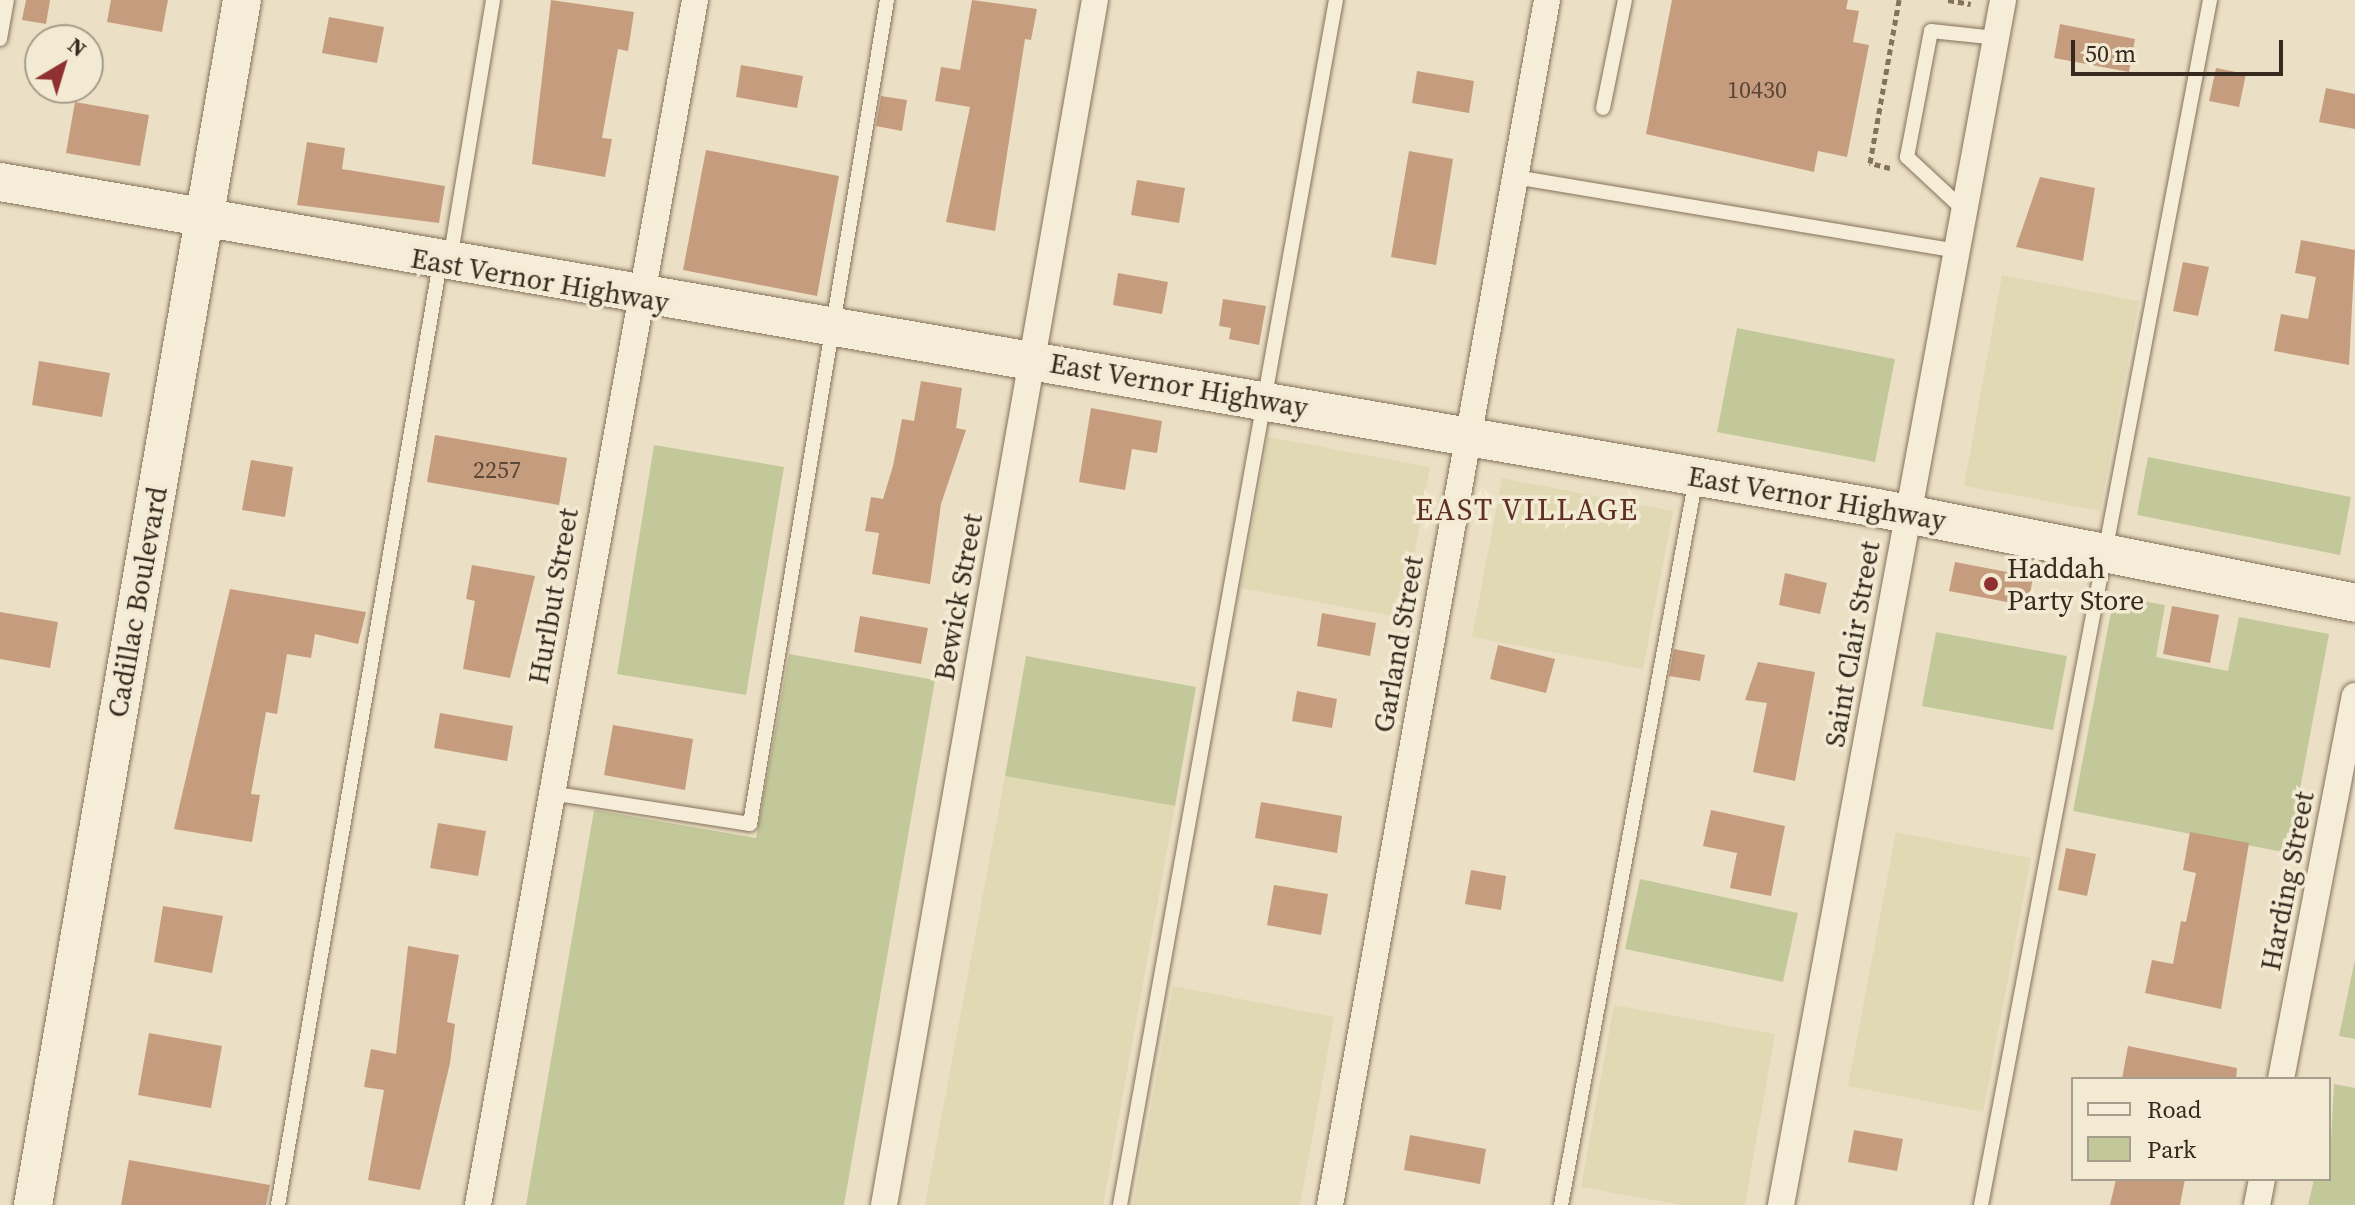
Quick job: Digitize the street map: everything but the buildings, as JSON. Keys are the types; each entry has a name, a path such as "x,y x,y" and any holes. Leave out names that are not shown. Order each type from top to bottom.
{"street":[{"name":"Cadillac Boulevard","path":"33,1205 242,0"},
{"name":"Hurlbut Street","path":"478,1205 637,297 695,0"},
{"name":"Bewick Street","path":"884,1205 1095,0"},
{"name":"Garland Street","path":"1330,1205 1547,0"},
{"name":"Saint Clair Street","path":"1781,1205 2003,0"},
{"name":"East Vernor Highway","path":"0,182 637,297 1032,360 1697,476 1908,514 2355,603"},
{"name":"Harding Street","path":"2281,1077 2355,696"},
{"path":"2257,1205 2262,1181"}],"lane":[{"path":"0,39 7,0"},
{"path":"278,1205 493,0"},
{"path":"550,793 750,824 887,0"},
{"path":"1120,1205 1267,400 1336,0"},
{"path":"1603,108 1625,0"},
{"path":"1981,1205 2210,0"},
{"path":"1964,210 1907,157 1931,31 1996,38"},
{"path":"1515,177 1957,251"},
{"path":"1561,1205 1697,476"}],"path":[{"path":"1948,0 1971,4"}],"shaded area":[{"path":"2002,275 2139,301 2100,511 1964,486"},
{"path":"1268,437 1430,467 1403,618 1241,588"},
{"path":"1502,478 1673,511 1643,669 1472,637"},
{"path":"1005,776 1175,806 1103,1205 925,1205"},
{"path":"1896,832 2031,858 1983,1112 1848,1086"},
{"path":"1173,986 1334,1017 1300,1205 1133,1205"},
{"path":"1614,1005 1775,1034 1745,1205 1681,1205 1581,1187"}],"green space":[{"path":"1737,328 1895,359 1875,462 1717,432"},
{"path":"654,445 784,467 746,695 617,674"},
{"path":"2148,457 2351,497 2340,555 2137,515"},
{"path":"2114,596 2165,605 2156,657 2228,671 2239,617 2329,634 2288,853 2073,811"},
{"path":"1936,632 2067,656 2053,730 1922,706"},
{"path":"789,654 935,680 844,1205 526,1205 594,810 756,838"},
{"path":"1026,656 1196,687 1175,806 1005,776"},
{"path":"1640,879 1798,913 1783,982 1625,949"},
{"path":"2355,959 2355,1039 2339,1036"},
{"path":"2334,1084 2355,1088 2355,1205 2308,1205 2314,1181 2331,1181"}],"place":[{"name":"Haddah Party Store","path":"1991,584"}],"district":[{"name":"EAST VILLAGE","path":"1527,510"}]}
